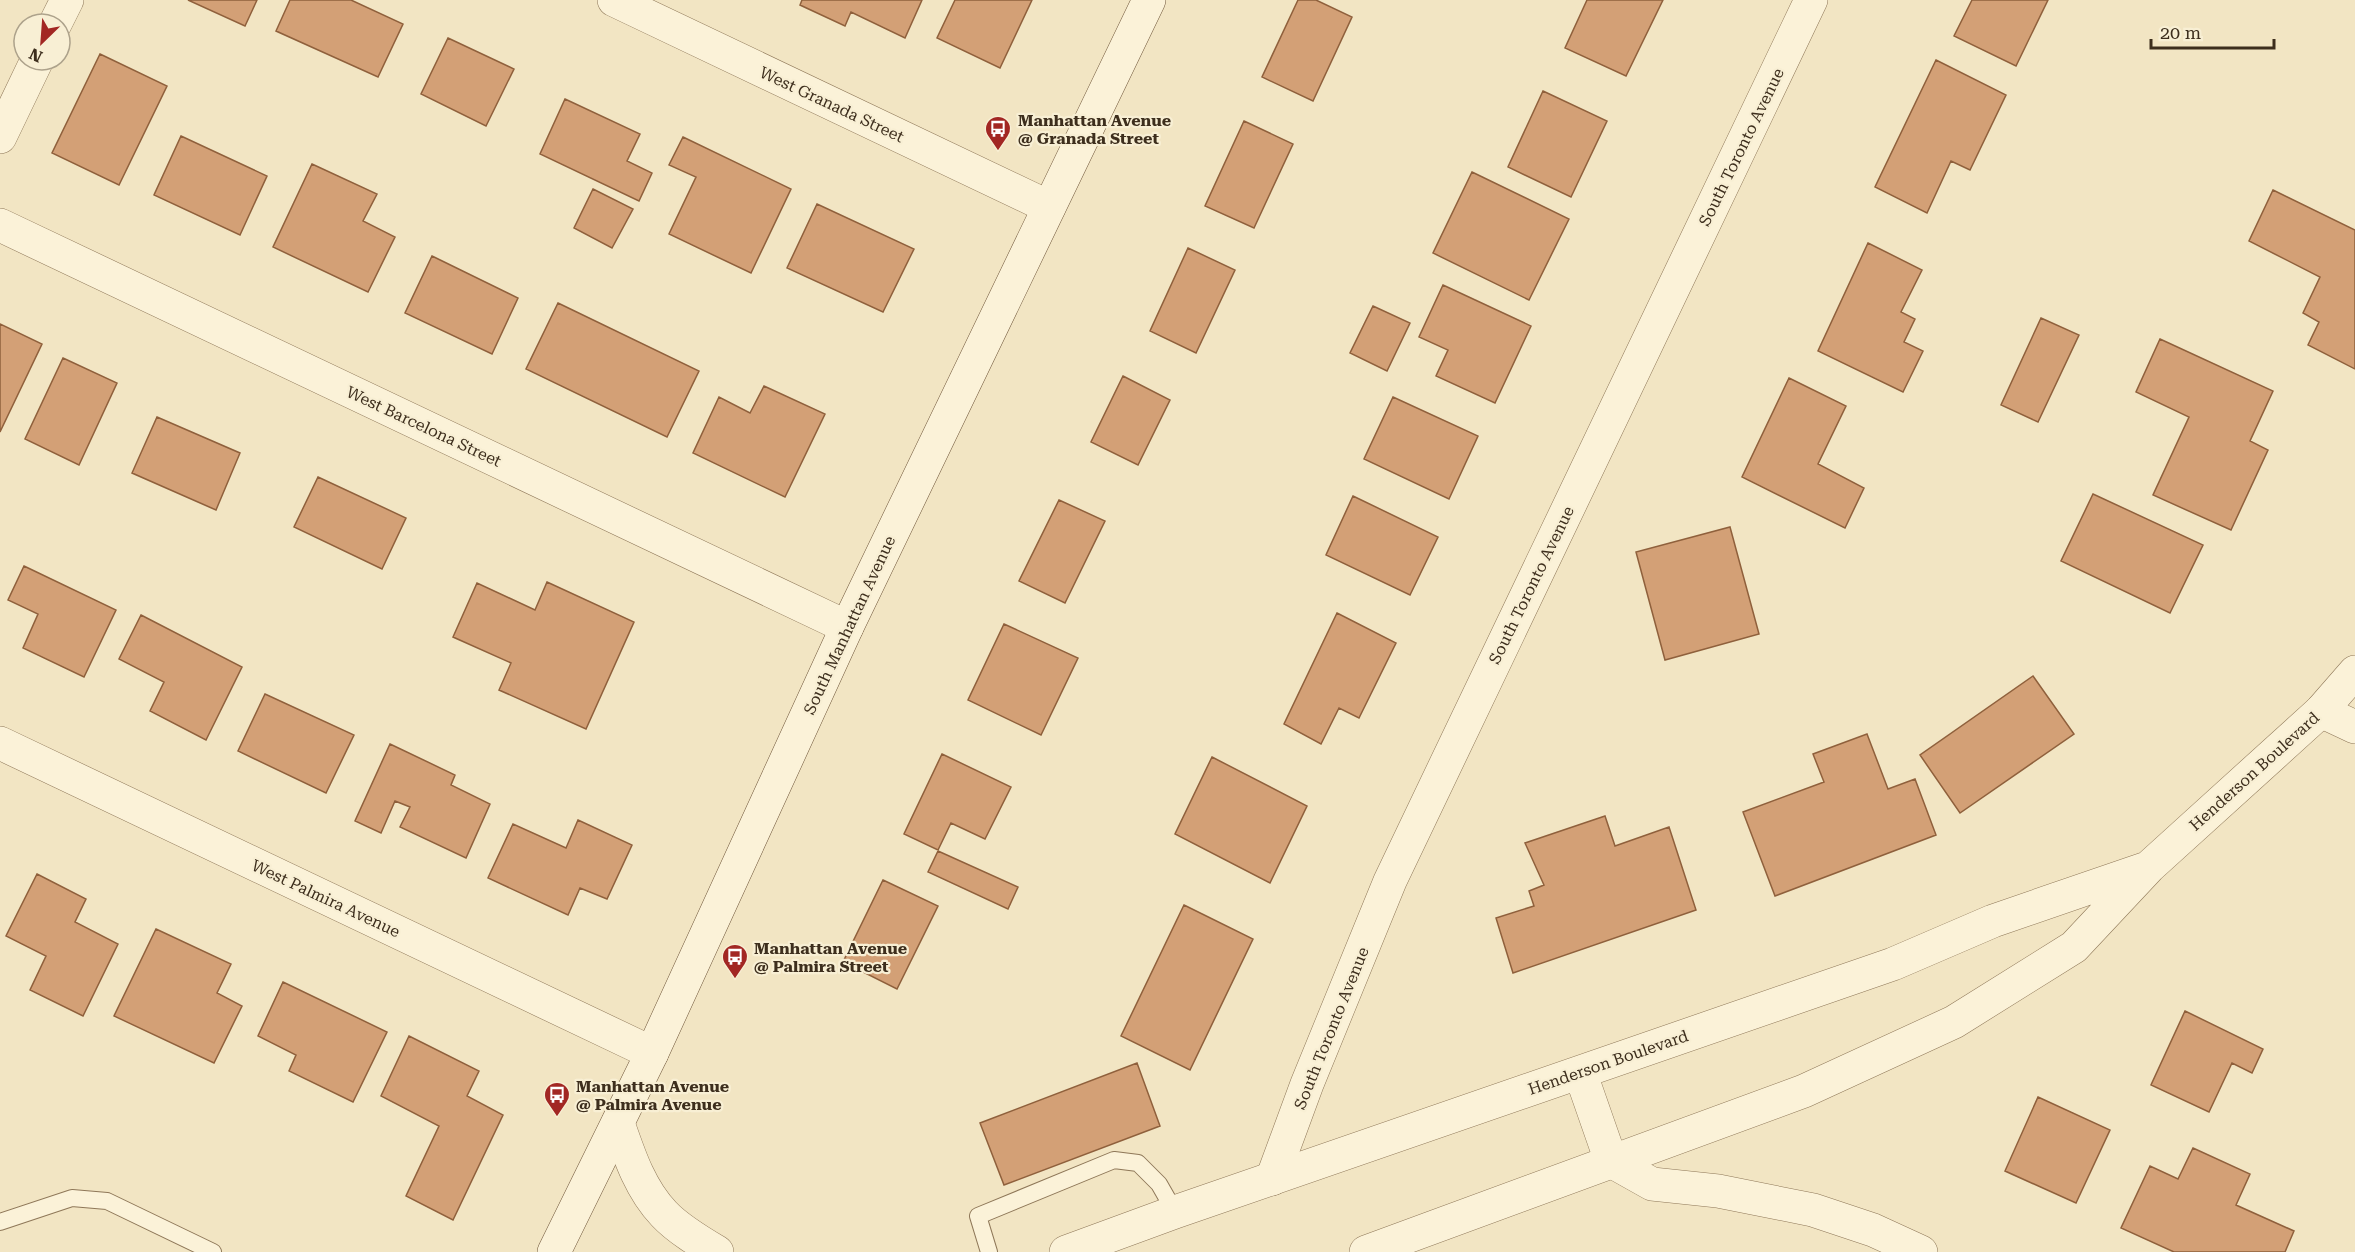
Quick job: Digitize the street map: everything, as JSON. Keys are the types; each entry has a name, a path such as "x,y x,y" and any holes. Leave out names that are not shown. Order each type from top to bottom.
{"street":[{"name":"West Granada Street","path":"614,0 1049,207"},
{"name":"South Manhattan Avenue","path":"554,1252 652,1053 847,627 1149,0"},
{"name":"South Toronto Avenue","path":"1272,1179 1307,1084 1390,881 1811,0"},
{"path":"0,137 31,72"},
{"name":"West Barcelona Street","path":"0,225 847,627"},
{"name":"Henderson Boulevard","path":"1366,1252 1804,1091 1954,1022 2074,947 2149,867 2321,711 2355,672"},
{"path":"2321,711 2355,727"},
{"name":"West Palmira Avenue","path":"0,743 652,1053"},
{"name":"Henderson Boulevard","path":"1066,1252 1175,1212 1893,964 1993,921 2149,867"},
{"path":"1580,1072 1611,1161 1652,1184 1718,1191 1813,1210 1873,1230 1921,1252"},
{"path":"618,1123 628,1154 644,1186 665,1215 717,1252"}],"lane":[{"path":"989,1252 978,1216 1114,1160 1138,1164 1159,1184 1175,1212"},
{"path":"0,1222 72,1198 106,1201 213,1252"}],"building":[{"path":"188,0 257,0 245,26"},
{"path":"290,0 351,0 403,24 378,77 276,31"},
{"path":"802,0 922,0 905,38 851,12 845,26 800,5"},
{"path":"955,0 1032,0 1000,68 937,38"},
{"path":"1298,0 1316,0 1352,17 1313,101 1262,77"},
{"path":"1587,0 1663,0 1626,76 1565,48"},
{"path":"1972,0 2048,0 2016,66 1954,36"},
{"path":"448,38 514,69 486,126 421,94"},
{"path":"100,54 167,86 119,185 52,153"},
{"path":"1936,60 2006,95 1970,170 1951,161 1927,213 1875,187"},
{"path":"1543,91 1607,121 1571,197 1508,167"},
{"path":"565,99 640,134 627,161 652,173 639,201 540,154"},
{"path":"1244,121 1293,144 1254,228 1205,206"},
{"path":"181,136 267,176 240,235 154,195"},
{"path":"683,137 791,189 751,273 669,234 696,177 669,165"},
{"path":"312,164 377,194 363,221 395,237 368,292 273,247"},
{"path":"1472,172 1569,219 1529,300 1433,253"},
{"path":"593,189 633,209 612,248 574,228"},
{"path":"2273,190 2355,230 2355,369 2308,345 2319,322 2303,313 2320,277 2249,241"},
{"path":"817,204 914,249 883,312 787,268"},
{"path":"1868,243 1922,270 1901,312 1915,319 1904,342 1923,351 1903,392 1818,351"},
{"path":"1188,248 1235,270 1196,353 1150,331"},
{"path":"432,256 518,298 492,354 405,313"},
{"path":"1443,285 1531,326 1495,403 1436,376 1448,350 1419,337"},
{"path":"558,303 699,371 667,437 526,369"},
{"path":"1373,306 1410,323 1387,371 1350,353"},
{"path":"2041,318 2079,335 2038,422 2001,405"},
{"path":"0,324 42,344 0,432"},
{"path":"2160,339 2273,391 2250,441 2268,450 2231,530 2153,495 2189,417 2136,392"},
{"path":"63,358 117,383 79,465 25,439"},
{"path":"1123,376 1170,400 1138,465 1091,442"},
{"path":"1789,378 1846,406 1818,464 1864,488 1845,528 1742,477"},
{"path":"764,386 825,414 785,497 693,453 719,397 750,413"},
{"path":"1393,397 1478,436 1449,499 1364,459"},
{"path":"157,417 240,453 216,510 132,473"},
{"path":"318,477 406,518 382,569 294,527"},
{"path":"2093,494 2203,545 2170,613 2061,561"},
{"path":"1353,496 1438,537 1410,595 1326,555"},
{"path":"1059,500 1105,521 1065,603 1019,581"},
{"path":"1730,527 1759,634 1665,660 1636,552"},
{"path":"24,566 116,610 84,677 23,648 38,614 8,600"},
{"path":"547,582 634,622 586,729 499,690 511,663 453,637 477,583 535,610"},
{"path":"1337,613 1396,643 1359,718 1339,708 1321,744 1284,724"},
{"path":"141,615 242,667 206,740 150,711 164,682 119,659"},
{"path":"1004,624 1078,658 1041,735 968,700"},
{"path":"2033,676 2074,734 1960,813 1920,755"},
{"path":"265,694 354,735 326,793 238,751"},
{"path":"1867,734 1888,789 1915,779 1936,835 1775,896 1743,812 1824,782 1813,754"},
{"path":"390,744 455,775 451,785 490,804 466,858 400,827 410,807 395,801 381,833 355,821"},
{"path":"942,754 1011,787 985,839 951,823 938,850 904,834"},
{"path":"1212,757 1307,806 1270,883 1175,834"},
{"path":"1605,816 1615,846 1669,827 1696,910 1513,973 1496,918 1534,906 1529,891 1544,885 1525,843"},
{"path":"578,820 632,845 607,899 580,888 568,915 488,878 513,824 566,848"},
{"path":"938,851 1018,887 1008,909 928,872"},
{"path":"37,874 86,899 75,922 118,944 83,1016 30,990 46,956 6,936"},
{"path":"883,880 938,906 897,989 843,962"},
{"path":"1184,905 1253,939 1190,1070 1121,1036"},
{"path":"156,929 231,964 217,993 242,1006 214,1063 114,1016"},
{"path":"283,982 387,1032 353,1102 289,1071 296,1055 258,1036"},
{"path":"2185,1011 2263,1049 2252,1073 2232,1063 2209,1112 2151,1085"},
{"path":"409,1036 479,1071 467,1096 503,1115 453,1220 406,1196 439,1126 381,1096"},
{"path":"1137,1063 1160,1126 1004,1185 980,1123"},
{"path":"2038,1097 2110,1130 2076,1203 2005,1171"},
{"path":"2193,1148 2250,1174 2236,1205 2294,1231 2285,1252 2174,1252 2121,1228 2150,1166 2178,1179"}],"place":[{"name":"Manhattan Avenue @ Granada Street","path":"998,152"},
{"name":"Manhattan Avenue @ Palmira Street","path":"735,980"},
{"name":"Manhattan Avenue @ Palmira Avenue","path":"557,1118"}]}
